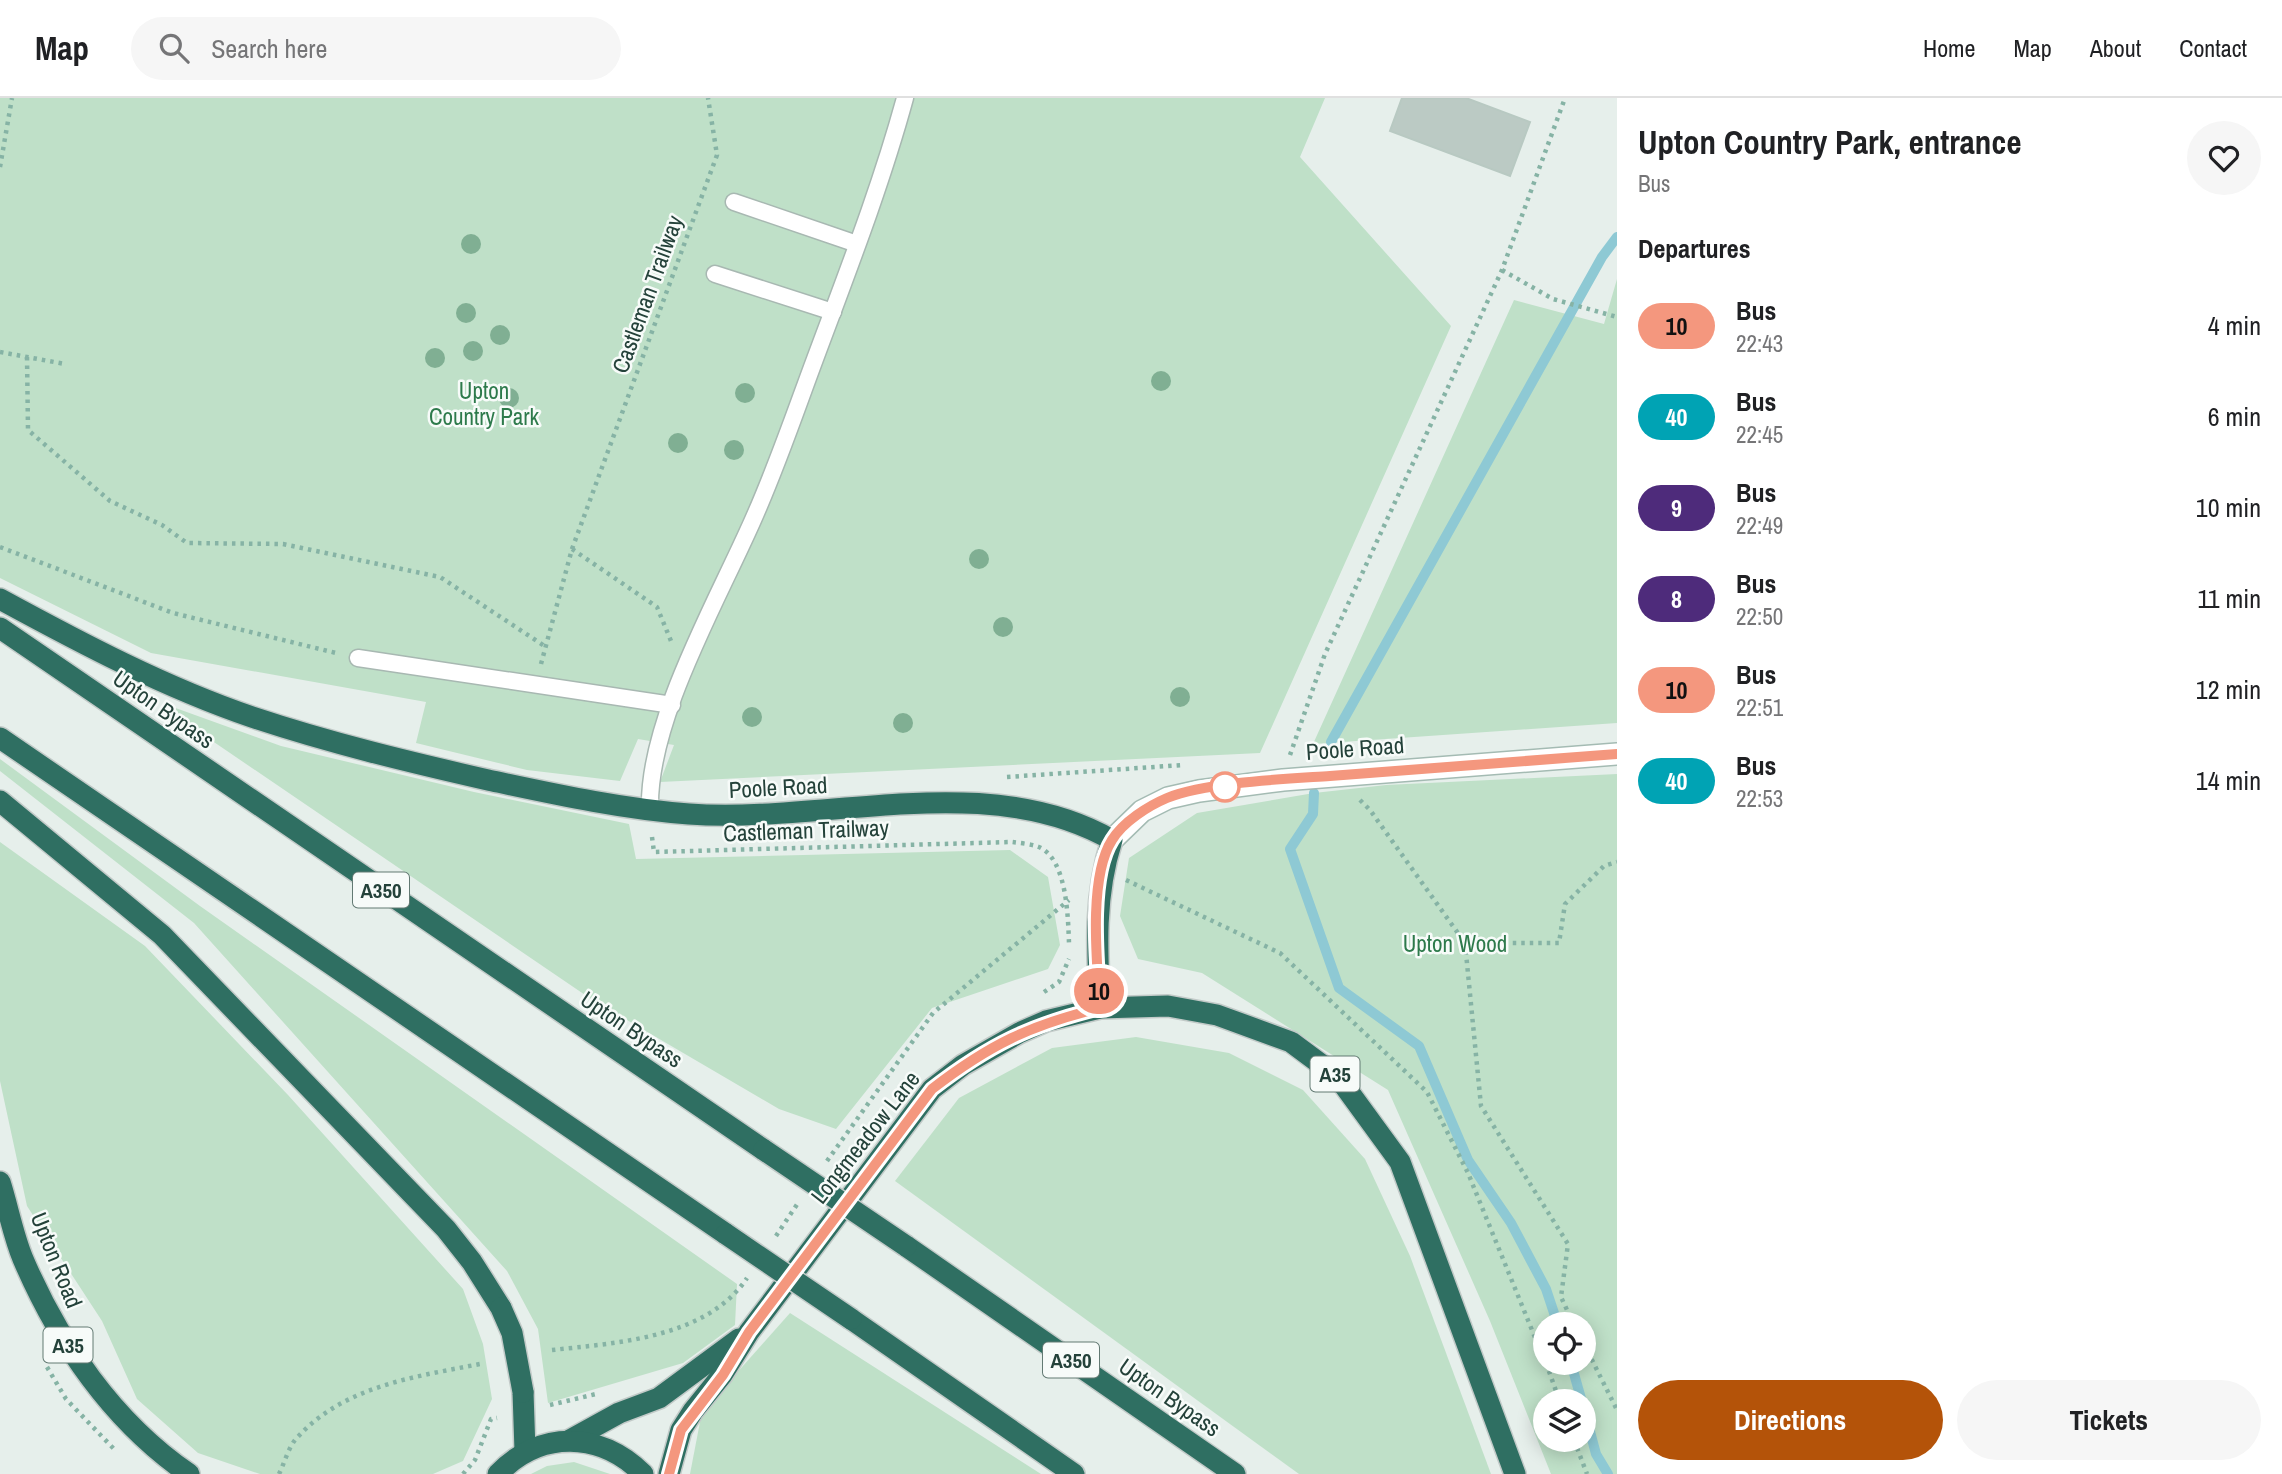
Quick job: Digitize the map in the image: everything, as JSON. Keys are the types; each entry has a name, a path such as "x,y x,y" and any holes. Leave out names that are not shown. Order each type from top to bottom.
{"highway":[{"name":"Poole Road","path":"0,599 136,669 252,717 457,773 650,810 732,816 967,803 1048,812 1087,826 1112,840 1101,873 1096,927 1100,1008"},
{"name":"Upton Bypass","path":"0,628 906,1246 1235,1474"},
{"path":"0,738 1074,1474"},
{"path":"0,801 121,898 224,996 446,1229 472,1262 501,1308 512,1333 524,1402 525,1451"},
{"name":"A35","path":"1100,1008 1168,1006 1217,1015 1291,1042 1338,1077 1400,1162 1515,1474"},
{"name":"Longmeadow Lane","path":"669,1474 681,1430 723,1375 749,1332 932,1089 963,1065 1019,1033 1046,1021 1100,1008"},
{"name":"Upton Road","path":"0,1182 22,1257 55,1325 94,1384 135,1428 189,1474"},
{"name":"Longmeadow Lane","path":"570,1440 619,1413 659,1398 749,1332"},
{"path":"498,1474 525,1451 547,1443 570,1440 600,1444 627,1458 643,1474"}],"main road":[{"name":"Poole Road","path":"1112,840 1142,811 1168,798 1283,780 1617,754"}],"lane":[{"path":"650,810 649,785 657,742 758,510 833,312 905,98"},
{"path":"734,202 857,244"},
{"path":"715,274 833,312"},
{"path":"358,658 672,705"}],"path":[{"path":"0,167 12,98"},
{"name":"Castleman Trailway","path":"536,683 572,549 717,155 708,98"},
{"path":"1283,780 1325,654 1502,270 1565,98"},
{"path":"1502,270 1553,299 1617,317"},
{"path":"0,352 65,364"},
{"path":"27,357 28,430 110,501 162,525 187,543 283,544 440,578 545,647"},
{"path":"0,547 173,613 358,658"},
{"path":"572,549 657,607 673,645 689,664"},
{"path":"1356,797 1370,810 1465,943 1481,1106 1567,1244 1561,1297 1568,1312"},
{"name":"Castleman Trailway","path":"650,810 654,852 1012,842 1040,847 1054,861 1067,901"},
{"path":"1465,943 1559,943 1565,904 1604,866 1617,862"},
{"path":"1039,996 1059,982 1069,962 1067,901"},
{"path":"819,1172 933,1013 1067,901"},
{"path":"774,1240 804,1195"},
{"path":"552,1350 625,1342 667,1331 736,1296 751,1273"},
{"path":"279,1474 294,1441 326,1414 354,1396 386,1383 480,1364"},
{"path":"1596,1368 1617,1410"},
{"path":"463,1474 475,1460 491,1419 524,1402 606,1392"},
{"path":"1579,1452 1587,1474"}],"green space":[{"name":"Upton Country Park","path":"0,98 1325,98 1300,157 1451,326 1260,753 660,782 674,745 638,739 620,781 527,770 416,743 426,702 151,653 0,578"},
{"path":"1617,279 1617,723 1313,744 1514,300 1604,324"},
{"path":"170,706 281,746 474,792 629,824 636,859 1010,850 1048,877 1060,945 1048,969 932,1008 836,1129 779,1109 591,999 208,738"},
{"path":"0,759 200,906 737,1284 735,1325 683,1363 548,1403 538,1329 507,1271 194,923 0,771"},
{"name":"Upton Wood","path":"1617,774 1617,1474 1551,1474 1542,1452 1596,1452 1596,1389 1533,1389 1533,1429 1490,1321 1388,1090 1202,973 1138,959 1120,916 1129,858 1197,813 1314,793 1386,785"},
{"path":"0,842 145,946 288,1095 463,1289 483,1344 492,1399 463,1461 433,1474 260,1474 198,1453 137,1399 102,1321 27,1206 0,1081"},
{"path":"1136,1037 1229,1053 1303,1090 1365,1159 1410,1256 1491,1474 1299,1474 895,1181 959,1098 1052,1048"},
{"path":"790,1313 1041,1474 690,1474 700,1422 710,1403"},
{"path":"574,1462 610,1474 531,1474 547,1466"}],"building":[{"path":"1402,98 1466,98 1530,122 1510,176 1390,131"}],"waterway":[{"path":"1331,742 1602,257 1617,237"},
{"path":"1314,793 1313,814 1290,849 1339,988 1419,1046 1468,1160 1511,1223 1546,1289 1554,1312"},
{"path":"1574,1375 1578,1389"},
{"path":"1595,1452 1608,1474"}],"bus line":[{"name":"10","path":"669,1474 681,1430 693,1411 723,1375 749,1332 932,1089 963,1065 1019,1033 1046,1021 1100,1008 1096,927 1101,873 1112,840 1142,811 1168,798 1199,790 1283,780 1617,754"}]}
